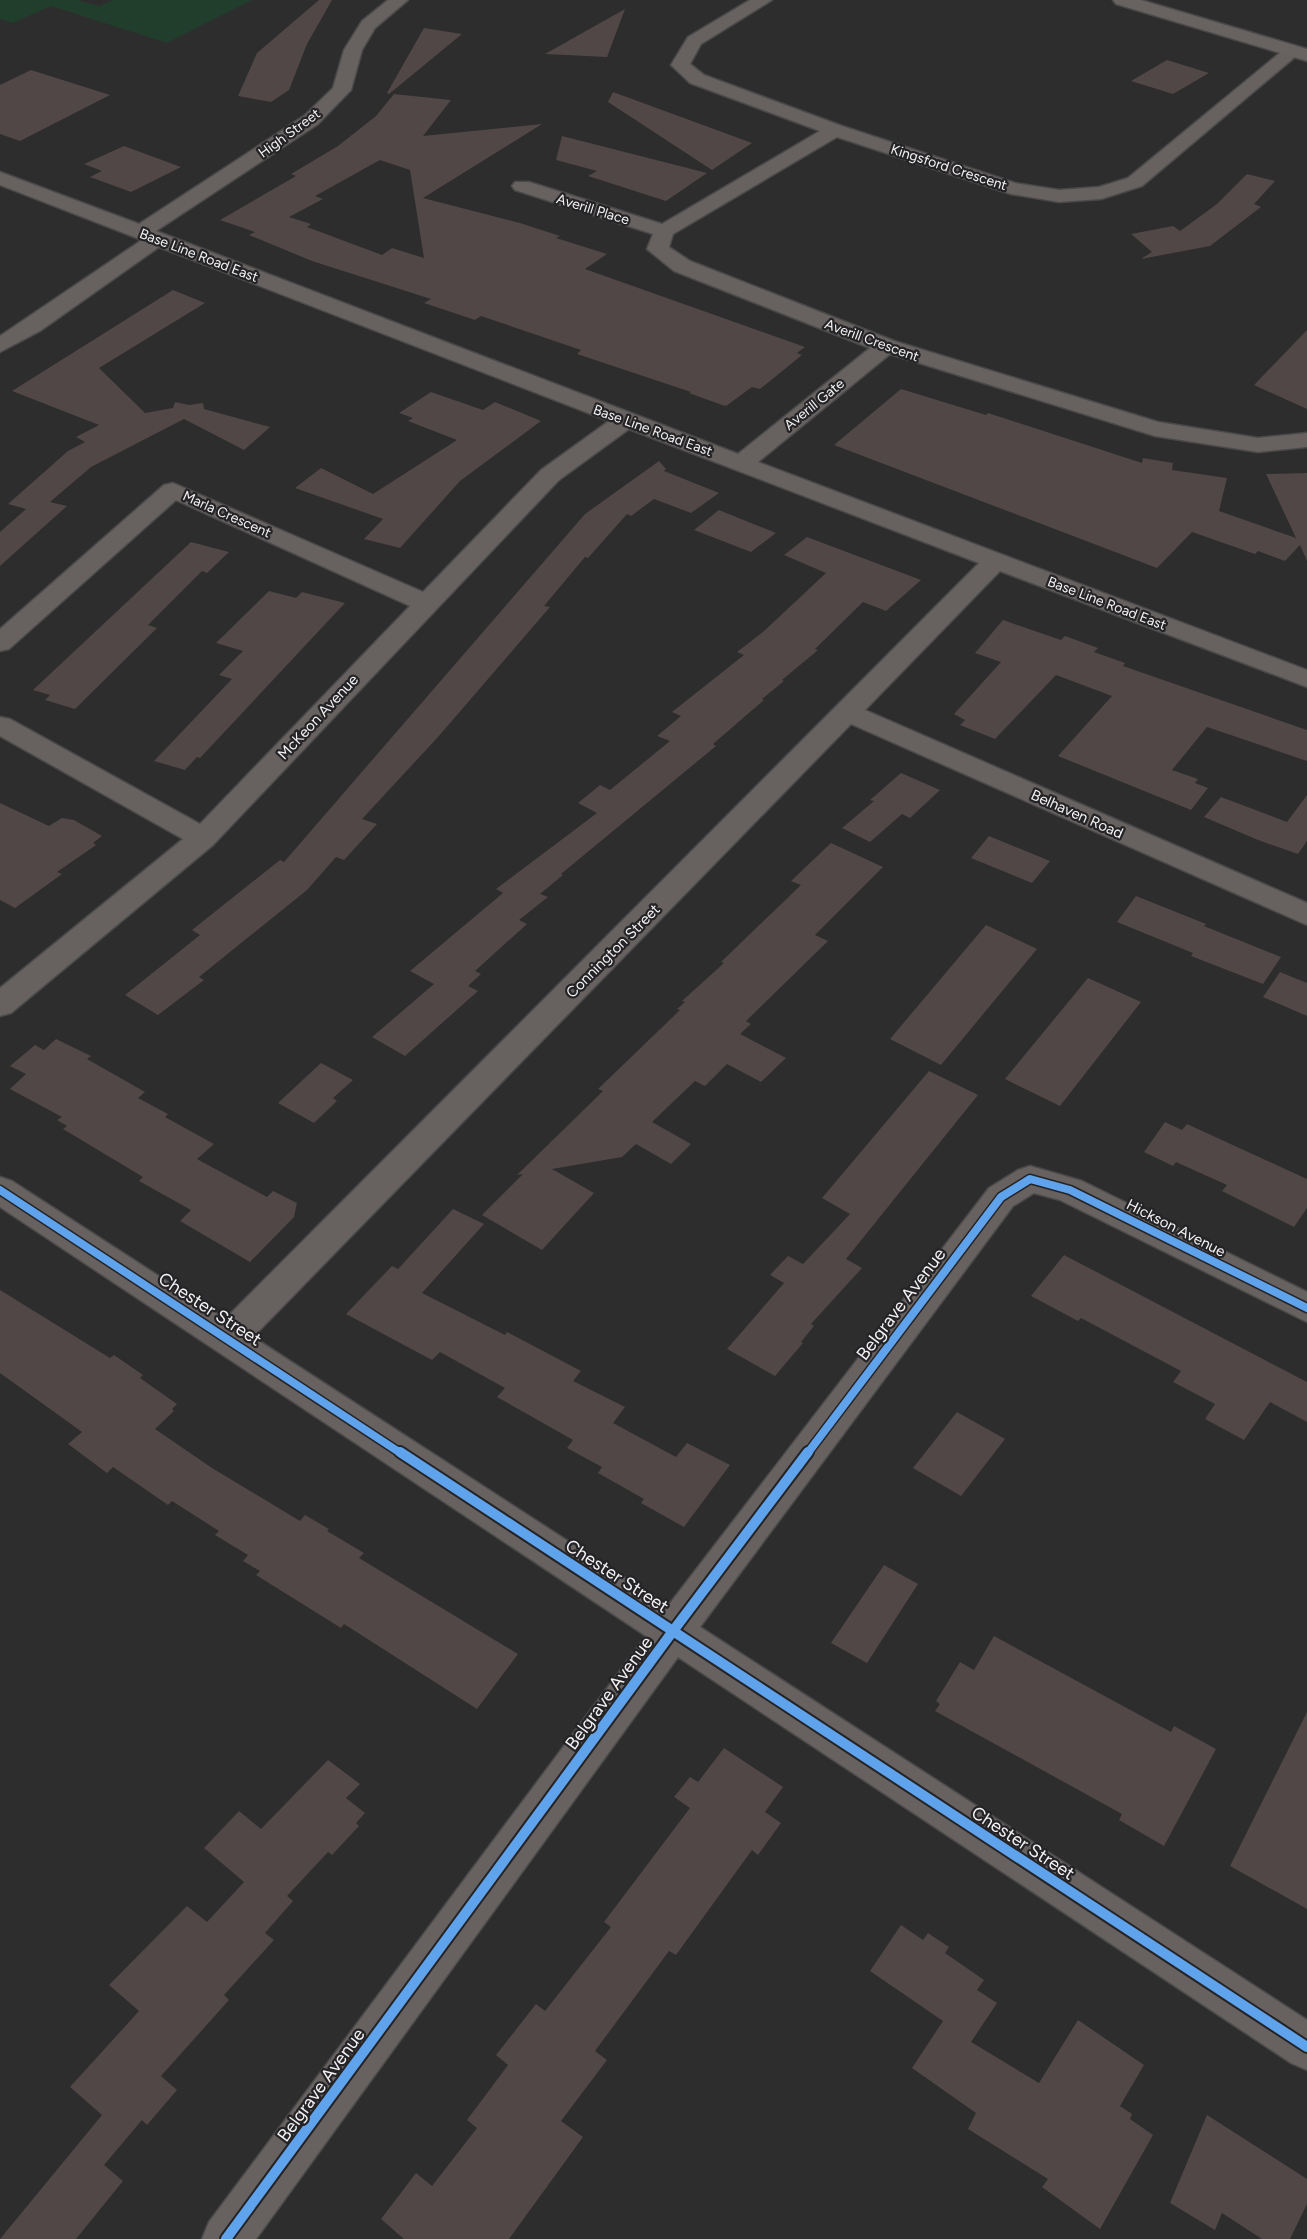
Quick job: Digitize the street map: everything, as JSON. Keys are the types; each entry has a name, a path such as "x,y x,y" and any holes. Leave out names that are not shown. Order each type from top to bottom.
{"main road":[{"path":"1123,0 1300,53"}],"street":[{"name":"High Street","path":"0,345 32,326 149,236 311,120 342,90 353,50 368,25 399,0"},
{"name":"Kingsford Crescent","path":"763,0 694,41 680,65 697,79 835,130 1011,188 1059,196 1101,193 1135,182 1300,53"},
{"path":"664,231 835,130"},
{"name":"Base Line Road East","path":"0,178 626,420 1307,679"},
{"name":"Averill Place","path":"522,186 664,231"},
{"name":"Averill Crescent","path":"664,231 658,249 682,266 886,346 1155,429 1258,445 1307,441"},
{"name":"Averill Gate","path":"742,463 886,346"},
{"name":"McKeon Avenue","path":"0,1005 202,838 549,475 626,420"},
{"name":"Marla Crescent","path":"0,643 172,490 426,603"},
{"name":"Connington Street","path":"228,1339 848,714 996,561"},
{"name":"Belhaven Road","path":"848,714 1307,915"},
{"path":"0,725 202,838"},
{"name":"Hickson Avenue","path":"1030,1179 1070,1190 1307,1308"},
{"name":"Belgrave Avenue","path":"226,2239 673,1631 1001,1197 1030,1179"},
{"name":"Chester Street","path":"0,1190 1307,2047"}],"green space":[{"path":"0,0 77,0 99,6 113,0 252,0 167,43 51,6 13,23 0,19"}],"building":[{"path":"319,0 332,0 307,44 289,90 271,102 238,96 257,53"},
{"path":"625,9 607,57 545,54"},
{"path":"424,28 462,34 389,94 387,93"},
{"path":"1167,60 1209,73 1173,94 1131,81"},
{"path":"31,70 110,95 20,141 0,134 0,85"},
{"path":"613,92 752,143 712,170 608,102"},
{"path":"394,94 451,100 423,136 542,124 423,198 520,223 560,236 556,238 607,254 585,269 805,347 797,353 802,355 760,389 752,387 726,406 577,354 581,350 481,316 475,320 424,303 431,299 312,261 249,235 255,232 220,220 296,176 291,174 338,146 376,116","holes":["380,160 410,170 424,258 392,248 382,255 307,227 311,224 289,217 323,199 315,196"]},
{"path":"562,136 707,173 666,201 588,176 597,171 556,160"},
{"path":"124,146 181,167 131,192 90,177 102,171 84,164"},
{"path":"1247,174 1275,181 1254,204 1261,207 1210,246 1141,259 1152,252 1131,234 1173,226 1180,231 1217,204"},
{"path":"173,290 205,303 99,368 145,413 173,408 175,402 189,405 203,403 204,409 270,427 244,450 184,419 91,467 50,502 67,506 0,566 0,532 26,509 8,504 68,451 85,442 76,437 99,425 12,391"},
{"path":"1307,330 1307,409 1254,385"},
{"path":"901,389 986,415 988,413 1142,463 1143,458 1173,463 1172,470 1227,478 1219,511 1296,538 1266,474 1307,473 1307,561 1300,545 1285,561 1258,551 1255,554 1192,532 1157,568 834,445"},
{"path":"431,392 483,410 495,402 541,421 460,481 400,548 364,539 383,519 295,488 321,468 373,494 457,440 408,421 413,418 399,413"},
{"path":"659,461 666,469 664,471 719,493 691,513 654,499 631,516 627,514 588,558 585,557 544,606 550,607 438,737 362,819 377,824 344,860 336,857 307,890 199,977 204,980 158,1015 125,995 200,935 192,930 280,860 284,862 585,514"},
{"path":"719,510 776,533 751,552 694,530"},
{"path":"807,537 921,580 886,611 863,602 815,649 818,650 713,744 716,746 561,874 563,875 540,894 548,897 519,920 527,924 475,971 481,974 468,986 478,991 405,1056 372,1037 434,984 410,971 503,893 496,889 597,813 578,803 600,785 610,790 670,741 657,736 681,716 672,712 744,655 737,652 763,632 826,573 784,555"},
{"path":"191,542 229,552 207,573 202,571 148,625 157,628 75,709 45,700 50,695 33,690"},
{"path":"269,591 296,598 302,592 345,603 200,758 197,757 185,770 154,761 232,679 219,675 243,651 216,643"},
{"path":"1003,620 1061,640 1065,636 1098,648 1094,652 1125,663 1123,666 1307,730 1307,761 1207,727 1172,770 1198,779 1195,783 1208,788 1191,810 1058,756 1112,696 1056,675 995,739 960,725 965,720 954,714 1001,662 975,653"},
{"path":"901,773 940,790 910,818 902,814 870,842 842,828 874,801 870,800"},
{"path":"1307,795 1307,841 1298,854 1204,817 1221,797 1287,822"},
{"path":"0,803 49,826 62,818 74,820 102,836 93,843 96,845 57,872 62,874 15,908 0,900"},
{"path":"989,836 1050,861 1032,883 971,858"},
{"path":"831,843 883,867 815,935 828,941 746,1021 751,1024 740,1034 786,1058 761,1082 727,1064 705,1086 695,1081 652,1122 691,1144 671,1164 636,1144 622,1157 552,1169 594,1193 542,1250 482,1215 523,1174 517,1175 603,1091 598,1089 680,1010 677,1009 685,1002 682,1001 724,963 721,962 801,885 791,881"},
{"path":"1136,896 1281,957 1263,984 1191,956 1193,953 1117,922"},
{"path":"986,925 1037,949 941,1065 890,1039"},
{"path":"1280,972 1307,983 1307,1016 1263,997"},
{"path":"1088,978 1141,1002 1060,1106 1005,1079"},
{"path":"56,1039 91,1056 87,1059 145,1092 138,1098 168,1114 165,1117 214,1144 197,1159 267,1197 273,1191 297,1203 294,1217 250,1262 180,1221 191,1210 139,1181 143,1177 63,1129 67,1126 57,1120 62,1117 10,1089 26,1074 10,1066 35,1045 44,1050"},
{"path":"321,1063 353,1080 333,1098 337,1101 314,1123 278,1103"},
{"path":"929,1071 978,1095 846,1259 862,1268 811,1324 814,1326 801,1342 803,1343 775,1376 727,1349 784,1283 770,1275 788,1256 803,1264 850,1214 822,1198"},
{"path":"1165,1122 1182,1130 1187,1124 1307,1179 1307,1208 1294,1227 1222,1191 1227,1185 1176,1162 1173,1166 1144,1152"},
{"path":"453,1209 484,1224 422,1293 505,1335 507,1332 581,1371 573,1381 625,1407 613,1423 676,1457 687,1443 730,1465 684,1527 641,1503 644,1499 598,1473 602,1467 567,1448 573,1440 497,1397 505,1388 440,1352 432,1360 346,1314 392,1266 398,1269"},
{"path":"1064,1255 1307,1382 1307,1422 1270,1402 1244,1440 1205,1419 1215,1404 1173,1382 1181,1371 1081,1318 1078,1321 1031,1296"},
{"path":"0,1290 110,1358 114,1355 143,1375 140,1378 177,1404 172,1409 174,1411 155,1429 212,1468 300,1521 305,1515 329,1529 327,1531 364,1553 359,1558 518,1654 477,1709 344,1624 341,1628 256,1575 260,1571 243,1561 248,1555 215,1535 219,1531 172,1501 168,1505 113,1467 107,1473 68,1444 82,1432 0,1373"},
{"path":"957,1412 1005,1439 961,1496 913,1468"},
{"path":"884,1565 918,1584 867,1663 831,1643"},
{"path":"994,1636 1171,1732 1174,1726 1216,1749 1164,1846 1119,1820 1122,1814 935,1711 940,1704 936,1701 960,1662 974,1670"},
{"path":"1307,1712 1307,1909 1230,1866"},
{"path":"724,1748 783,1787 765,1812 781,1823 758,1855 752,1850 676,1955 669,1951 595,2051 607,2060 561,2121 583,2137 509,2239 404,2239 381,2219 416,2173 432,2186 477,2128 467,2120 508,2065 496,2055 536,2004 545,2011 611,1927 604,1922 690,1808 674,1797 690,1777 698,1782"},
{"path":"328,1760 360,1784 346,1798 365,1813 356,1823 359,1826 332,1855 328,1852 287,1896 293,1901 265,1933 274,1940 224,1995 229,2000 161,2076 177,2090 147,2125 142,2120 104,2165 123,2181 76,2239 0,2239 102,2115 70,2087 139,2011 109,1985 187,1906 207,1922 244,1882 204,1848 239,1811 261,1829"},
{"path":"901,1925 923,1940 928,1933 949,1947 945,1953 984,1980 977,1990 997,2003 971,2042 1039,2083 1078,2020 1144,2065 1120,2106 1132,2114 1130,2119 1153,2135 1100,2229 1042,2187 1048,2179 968,2129 976,2113 912,2068 943,2021 870,1971"},
{"path":"1207,2115 1307,2179 1307,2204 1290,2239 1262,2239 1222,2213 1215,2230 1170,2203"}],"cycle path":[{"path":"226,2239 673,1631 1001,1197 1030,1179 1070,1190 1307,1308"},
{"path":"0,1190 1307,2047"}]}
